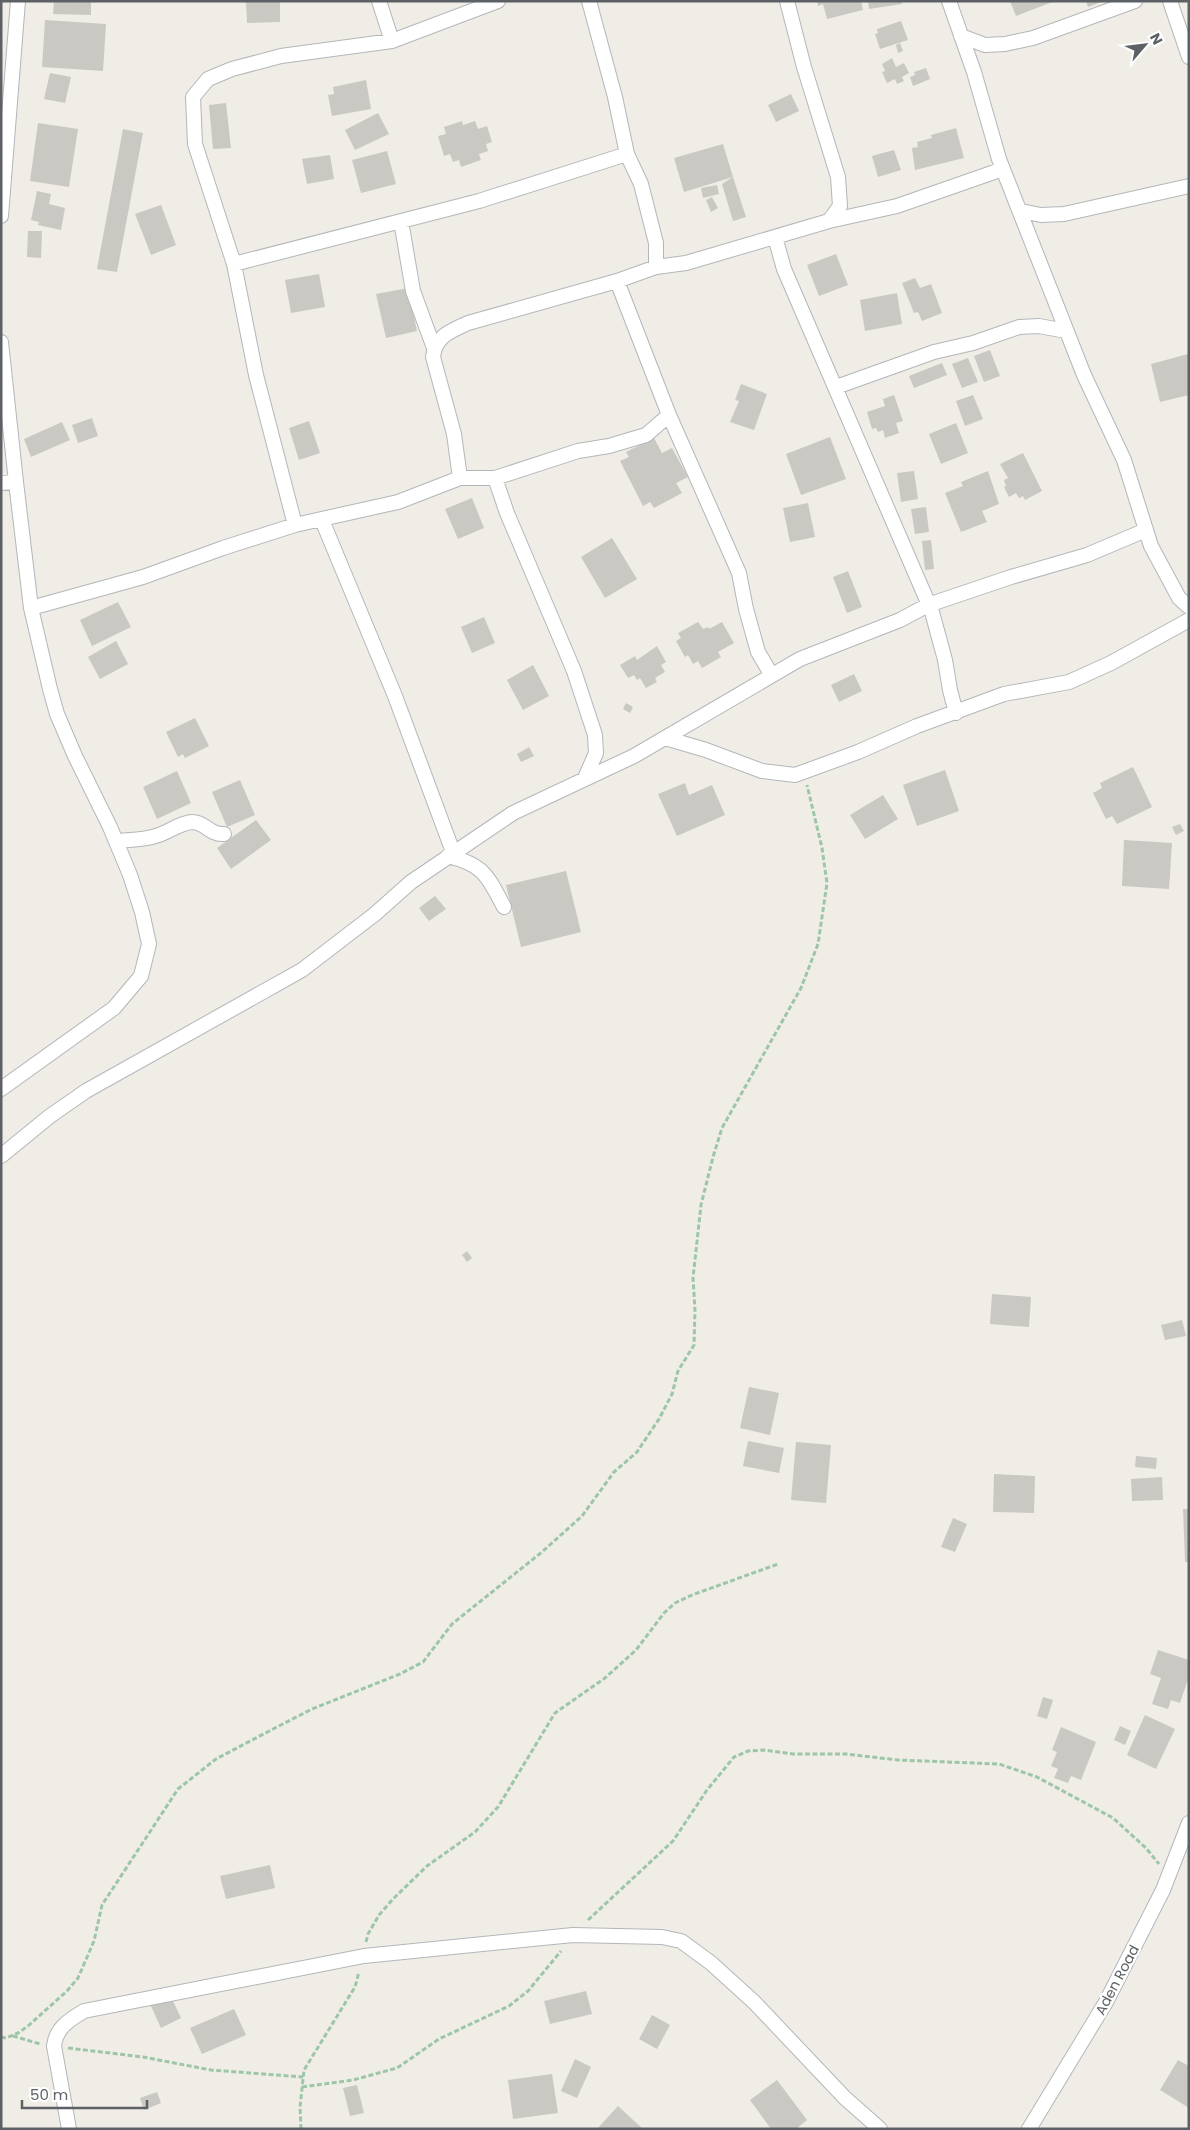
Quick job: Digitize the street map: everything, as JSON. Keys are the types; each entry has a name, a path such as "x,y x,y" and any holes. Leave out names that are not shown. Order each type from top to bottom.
{"street":[{"path":"1,216 18,1"},
{"path":"379,1 392,41"},
{"path":"295,525 256,375 234,264 195,144 193,97 208,79 232,69 281,56 392,41 498,1"},
{"path":"589,1 615,97 627,154 641,184 656,243 656,267"},
{"path":"787,1 804,67 838,177 840,206 829,221"},
{"path":"949,1 1003,169 1021,211 1066,331 1124,460 1151,546 1179,598 1189,607"},
{"path":"961,36 985,45 1005,44 1034,38 1135,1"},
{"path":"1170,1 1189,57"},
{"path":"234,264 479,201 627,154"},
{"path":"460,478 454,434 433,357 434,348 439,339 451,330 468,323 617,281 656,267 686,263 829,221 897,206 1003,169"},
{"path":"1021,211 1041,215 1064,214 1189,186"},
{"path":"401,221 413,291 434,348"},
{"path":"775,237 784,269 928,605 945,660 956,713"},
{"path":"617,281 669,415 739,573 746,609 758,652 771,674"},
{"path":"836,387 926,354 973,343 1019,327 1039,326 1066,331"},
{"path":"1,342 31,608 57,714 116,841 142,912 149,944 141,976 114,1008 1,1089"},
{"path":"31,608 143,577 205,554 295,525 398,502 460,478 496,478 578,451 609,446 646,435 669,415"},
{"path":"496,478 507,513 574,671 595,735 596,753 585,778"},
{"path":"1,483 16,482"},
{"path":"322,520 395,696 450,854 477,866 492,885 504,907"},
{"path":"1,1156 50,1116 86,1090 302,970 375,914 411,882 513,813 634,756 771,674 800,659 900,620 928,605 1011,577 1087,555 1146,530"},
{"path":"665,738 706,750 762,771 795,776 858,752 917,726 1004,694 1069,682 1111,663 1189,620"},
{"path":"116,841 158,836 184,823 192,822 198,822 216,834 224,834"},
{"name":"Aden Road","path":"1034,2128 1106,2002 1163,1890 1189,1823"},
{"path":"68,2129 54,2046 55,2035 68,2020 84,2011 364,1956 573,1935 662,1937 681,1941 712,1963 754,2002 845,2098 880,2129"}],"path":[{"path":"12,2036 36,2020 78,1978 94,1941 102,1905 178,1789 216,1759 275,1728 312,1709 400,1674 423,1662 452,1624 542,1552 582,1516 614,1472 637,1452 659,1419 672,1394 678,1371 694,1345 695,1310 693,1278 701,1205 718,1142 727,1120 801,988 818,944 827,883 822,848 803,773"},
{"path":"301,2129 300,2107 304,2070 355,1987 368,1934 379,1916 393,1899 428,1866 474,1832 498,1807 555,1713 605,1678 636,1650 664,1613 675,1603 734,1578 778,1564"},
{"path":"302,2087 353,2080 397,2068 439,2039 510,2006 528,1991 573,1935 673,1841 707,1790 734,1757 748,1751 764,1750 793,1754 846,1754 898,1760 999,1764 1037,1776 1113,1818 1146,1848 1168,1876"},
{"path":"1,2037 12,2036 25,2041 54,2046 143,2058 211,2070 303,2077"}],"building":[{"path":"54,1 91,1 91,15 53,14"},
{"path":"246,1 280,1 280,22 247,23"},
{"path":"817,1 861,1 863,10 827,19 823,4 818,6"},
{"path":"868,1 901,1 902,4 869,9"},
{"path":"1010,1 1055,1 1016,16"},
{"path":"1086,1 1104,1 1088,7"},
{"path":"45,20 106,24 103,71 42,67"},
{"path":"901,21 908,40 880,49 875,34 878,33 877,29"},
{"path":"900,43 903,51 898,53 896,45"},
{"path":"892,58 896,67 904,63 909,73 902,77 904,81 897,84 895,79 887,83 882,72 885,71 882,64"},
{"path":"926,68 930,79 913,86 910,77 915,75 914,72"},
{"path":"50,73 71,77 65,103 44,99"},
{"path":"366,80 371,109 332,116 328,95 334,94 333,87"},
{"path":"791,94 799,111 776,122 768,105"},
{"path":"226,103 231,148 213,149 209,105"},
{"path":"378,113 389,134 355,150 345,130"},
{"path":"462,121 463,125 475,121 478,129 487,126 492,142 486,144 488,151 479,154 481,160 461,167 459,160 453,162 450,154 444,156 438,136 446,134 444,127"},
{"path":"38,123 78,129 69,187 30,181"},
{"path":"956,128 964,158 915,170 912,148 918,147 917,142 932,138 931,135"},
{"path":"123,129 143,133 117,272 97,269"},
{"path":"723,144 733,177 684,192 674,158"},
{"path":"894,150 901,170 878,177 872,156"},
{"path":"387,151 396,184 361,193 352,160"},
{"path":"330,155 334,179 307,184 302,159"},
{"path":"733,177 746,217 733,221 722,184"},
{"path":"717,185 719,194 703,198 701,188"},
{"path":"37,191 51,194 49,204 65,208 61,230 38,225 39,222 31,220"},
{"path":"712,197 718,208 711,212 706,200"},
{"path":"161,205 176,245 151,255 135,214"},
{"path":"28,231 42,231 41,258 27,257"},
{"path":"836,254 848,285 819,296 807,265"},
{"path":"319,274 325,307 291,313 285,280"},
{"path":"915,278 920,288 931,284 942,313 922,321 918,312 914,313 902,283"},
{"path":"408,288 417,331 386,338 376,294"},
{"path":"897,293 902,324 865,331 860,300"},
{"path":"990,350 1000,376 984,382 974,356"},
{"path":"1188,354 1189,395 1160,402 1151,364"},
{"path":"968,358 978,382 962,388 952,364"},
{"path":"942,363 947,375 914,388 909,376"},
{"path":"741,384 767,394 754,430 730,422 739,401 735,400"},
{"path":"894,395 903,421 896,423 899,433 885,438 883,430 878,432 876,428 872,429 867,412 885,406 883,399"},
{"path":"973,395 983,419 965,426 956,401"},
{"path":"92,418 98,436 78,443 72,425"},
{"path":"309,421 320,453 299,460 289,428"},
{"path":"62,422 70,440 31,457 24,439"},
{"path":"956,423 968,453 941,464 929,434"},
{"path":"830,437 846,479 801,495 786,454"},
{"path":"654,438 662,453 672,448 688,477 676,483 682,493 654,508 650,502 643,506 620,461 629,457 626,452"},
{"path":"1023,453 1042,491 1025,500 1023,496 1019,498 1016,493 1009,497 1004,487 1006,486 1004,480 1008,478 1000,464"},
{"path":"914,471 918,499 901,502 897,473"},
{"path":"988,471 999,504 982,511 987,522 961,532 945,493 963,486 961,482"},
{"path":"472,498 484,528 458,539 445,509"},
{"path":"808,503 815,537 790,542 783,508"},
{"path":"926,507 929,532 915,534 911,509"},
{"path":"612,538 637,579 605,598 581,557"},
{"path":"931,540 934,569 925,570 922,541"},
{"path":"848,571 862,607 847,613 833,577"},
{"path":"118,602 131,627 92,646 80,620"},
{"path":"484,617 495,643 472,653 461,627"},
{"path":"698,622 703,629 708,627 709,629 722,622 734,643 718,652 721,657 702,668 698,661 693,664 688,655 685,657 676,641 681,638 678,633"},
{"path":"116,641 128,664 100,679 88,657"},
{"path":"657,646 666,662 661,665 665,672 655,678 657,682 646,688 640,678 637,680 634,675 628,678 620,665 635,656 637,660"},
{"path":"533,665 549,696 523,710 507,680"},
{"path":"854,674 862,691 839,702 831,685"},
{"path":"626,703 633,707 630,713 623,709"},
{"path":"195,718 209,746 185,758 183,754 178,757 166,732"},
{"path":"529,747 534,756 521,762 517,754"},
{"path":"1133,767 1152,807 1117,824 1112,816 1106,819 1093,793 1102,788 1100,783"},
{"path":"945,770 959,811 917,826 903,785"},
{"path":"177,771 191,803 157,819 143,787"},
{"path":"240,780 255,815 227,827 212,792"},
{"path":"685,783 689,795 712,785 725,815 677,836 658,794"},
{"path":"883,795 898,819 865,839 850,815"},
{"path":"256,820 271,840 231,869 217,848"},
{"path":"1180,824 1184,831 1176,835 1172,827"},
{"path":"1124,840 1172,843 1169,889 1122,886"},
{"path":"566,871 581,932 521,947 506,885"},
{"path":"435,896 446,909 429,921 419,908"},
{"path":"467,1251 472,1258 467,1262 462,1255"},
{"path":"992,1294 1031,1297 1029,1327 990,1324"},
{"path":"1182,1320 1186,1336 1165,1340 1161,1325"},
{"path":"749,1387 779,1393 770,1435 740,1428"},
{"path":"748,1441 784,1448 779,1473 743,1466"},
{"path":"796,1442 831,1445 826,1503 791,1500"},
{"path":"1136,1456 1157,1458 1156,1469 1135,1467"},
{"path":"994,1474 1035,1476 1034,1513 993,1512"},
{"path":"1162,1477 1163,1500 1132,1501 1131,1479"},
{"path":"1183,1509 1189,1509 1189,1562 1185,1562"},
{"path":"953,1518 967,1524 955,1552 941,1547"},
{"path":"1158,1650 1189,1660 1189,1682 1187,1682 1180,1703 1171,1700 1168,1709 1152,1704 1161,1678 1150,1674"},
{"path":"1043,1697 1053,1700 1047,1719 1037,1716"},
{"path":"1145,1715 1175,1729 1156,1769 1127,1755"},
{"path":"1120,1726 1131,1731 1125,1745 1114,1740"},
{"path":"1061,1727 1096,1742 1081,1780 1071,1776 1068,1783 1054,1778 1058,1769 1051,1766 1057,1752 1052,1750"},
{"path":"270,1865 275,1888 226,1899 220,1876"},
{"path":"586,1991 592,2014 550,2024 544,2001"},
{"path":"170,1995 181,2018 161,2028 150,2004"},
{"path":"234,2009 246,2035 202,2054 190,2028"},
{"path":"652,2015 670,2025 657,2049 639,2039"},
{"path":"575,2059 591,2067 577,2098 561,2091"},
{"path":"1178,2060 1189,2066 1189,2108 1160,2090"},
{"path":"552,2074 558,2113 513,2119 508,2080"},
{"path":"777,2080 807,2120 796,2129 771,2129 750,2100"},
{"path":"357,2085 364,2113 350,2116 343,2088"},
{"path":"157,2092 161,2103 144,2110 140,2098"},
{"path":"618,2106 643,2129 597,2129"}]}
